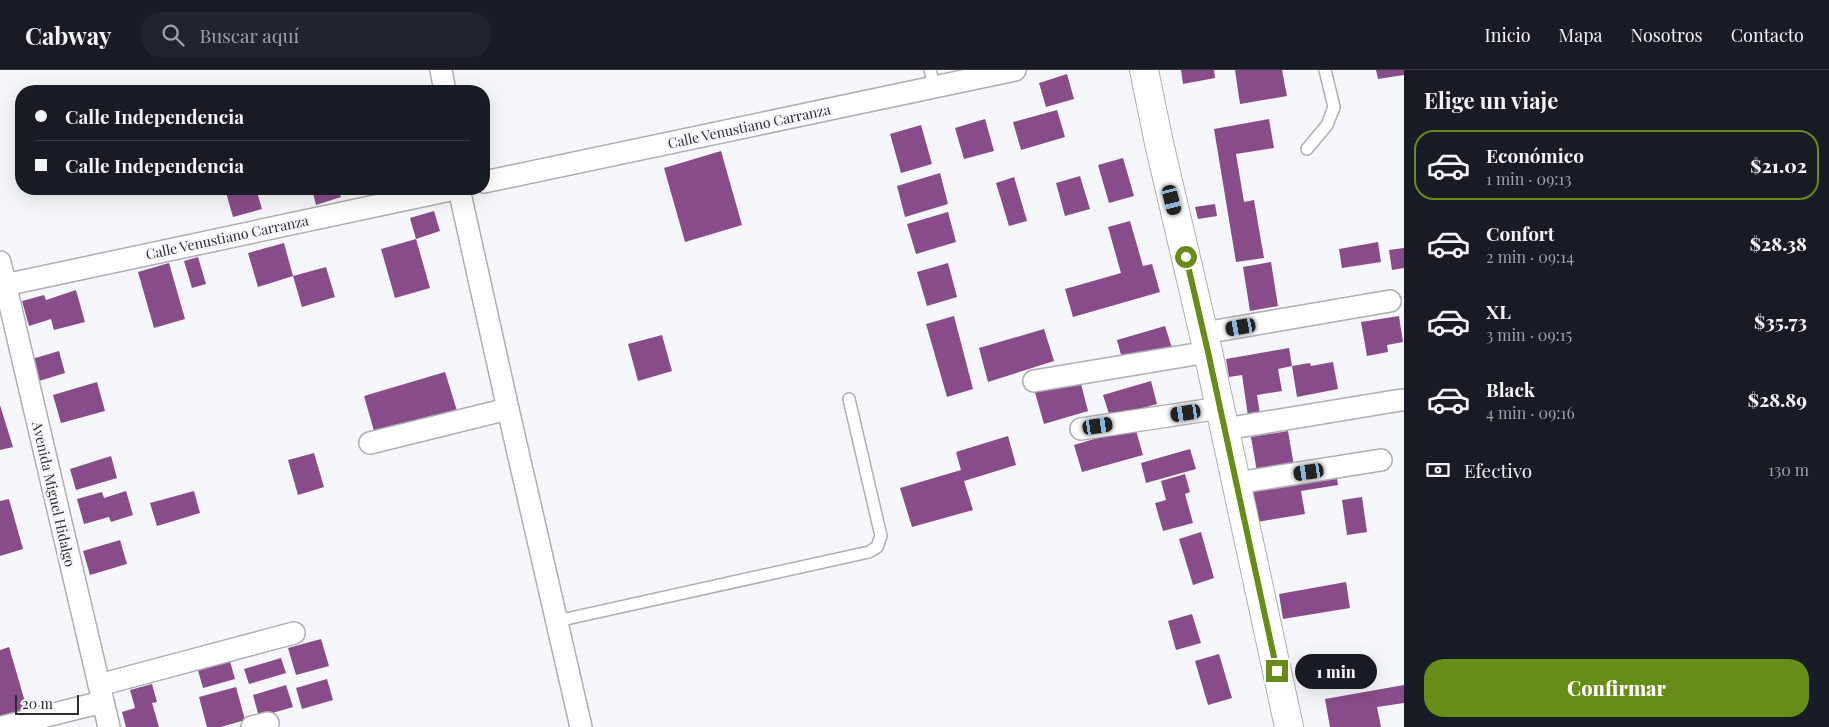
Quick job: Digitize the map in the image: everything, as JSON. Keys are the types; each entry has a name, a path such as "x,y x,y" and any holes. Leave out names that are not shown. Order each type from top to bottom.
{"street":[{"path":"440,70 444,85"},
{"name":"Calle Venustiano Carranza","path":"490,181 932,78 1015,70"},
{"path":"1144,70 1159,143 1223,418 1289,727"},
{"name":"Calle Venustiano Carranza","path":"3,286 427,195"},
{"path":"460,195 582,727"},
{"name":"Avenida Miguel Hidalgo","path":"0,262 3,286 109,727"},
{"path":"1034,381 1390,301"},
{"path":"1081,429 1223,418 1401,400"},
{"path":"370,443 508,409"},
{"path":"1237,484 1381,460"},
{"path":"2,727 294,633"}],"lane":[{"path":"1307,149 1326,125 1334,107 1325,70"},
{"path":"557,622 869,552 877,547 881,536 849,399"}],"building":[{"path":"1181,70 1214,70 1215,78 1183,84"},
{"path":"1235,70 1282,70 1287,96 1240,104"},
{"path":"1376,70 1404,70 1404,75 1378,79"},
{"path":"1067,74 1074,99 1046,107 1039,83"},
{"path":"1057,110 1065,137 1021,150 1013,122"},
{"path":"985,119 994,151 964,159 955,128"},
{"path":"1269,119 1274,148 1236,154 1244,202 1254,200 1264,258 1236,262 1214,129"},
{"path":"921,125 932,164 901,173 890,134"},
{"path":"721,151 742,225 685,242 664,168"},
{"path":"1123,158 1134,196 1109,203 1098,165"},
{"path":"940,173 948,204 905,217 897,186"},
{"path":"1080,176 1090,209 1065,216 1056,183"},
{"path":"1014,177 1027,221 1009,226 996,183"},
{"path":"227,195 258,195 262,209 233,217"},
{"path":"314,195 340,195 341,197 316,205"},
{"path":"1215,204 1217,216 1198,219 1195,207"},
{"path":"434,211 440,231 416,239 410,218"},
{"path":"948,212 956,242 916,254 907,224"},
{"path":"1130,221 1143,266 1152,264 1160,292 1073,317 1065,289 1121,273 1108,227"},
{"path":"416,239 430,288 395,298 381,249"},
{"path":"1378,242 1381,262 1342,268 1339,249"},
{"path":"284,243 293,276 258,287 248,253"},
{"path":"1404,248 1404,268 1392,270 1389,250"},
{"path":"198,257 206,284 192,288 184,261"},
{"path":"1271,262 1278,306 1250,311 1243,267"},
{"path":"169,263 185,319 154,328 138,272"},
{"path":"948,263 957,297 927,306 917,272"},
{"path":"326,267 335,297 302,307 293,276"},
{"path":"76,290 85,322 54,330 51,319 29,326 22,301 44,295 46,300"},
{"path":"954,316 973,389 947,397 926,324"},
{"path":"1399,316 1403,342 1387,345 1388,352 1367,356 1361,322"},
{"path":"1165,326 1172,348 1123,362 1117,340"},
{"path":"1044,329 1054,361 988,382 979,348"},
{"path":"662,335 672,371 638,381 628,344"},
{"path":"1289,348 1292,366 1278,369 1282,391 1257,395 1260,414 1248,416 1242,375 1229,377 1226,359"},
{"path":"59,351 65,373 39,381 32,359"},
{"path":"1333,362 1338,389 1297,397 1292,366 1310,363 1311,366"},
{"path":"445,372 458,414 376,438 364,396"},
{"path":"1079,376 1088,411 1044,424 1034,389"},
{"path":"1151,381 1157,404 1110,417 1103,395"},
{"path":"97,382 105,411 61,423 53,395"},
{"path":"0,405 13,447 0,450"},
{"path":"1135,427 1143,455 1082,472 1074,445"},
{"path":"1288,431 1294,466 1257,472 1251,437"},
{"path":"1008,436 1016,465 964,481 973,510 912,527 900,488 961,470 956,452"},
{"path":"1190,449 1196,469 1146,483 1141,463"},
{"path":"314,453 324,487 298,495 288,460"},
{"path":"111,456 117,478 76,490 70,469"},
{"path":"1336,472 1338,485 1301,491 1305,514 1257,522 1251,486"},
{"path":"1185,474 1190,492 1185,494 1193,523 1163,531 1155,503 1166,500 1161,481"},
{"path":"126,491 133,515 111,522 109,517 84,524 77,499 102,492 104,498"},
{"path":"194,491 200,513 157,526 150,503"},
{"path":"1362,497 1367,532 1347,535 1342,500"},
{"path":"9,499 23,549 0,556 0,501"},
{"path":"1201,532 1214,578 1193,585 1179,539"},
{"path":"120,540 127,564 90,575 83,551"},
{"path":"1346,582 1350,608 1283,619 1279,594"},
{"path":"1192,614 1201,643 1176,650 1168,621"},
{"path":"321,639 329,666 296,675 288,648"},
{"path":"9,647 28,712 0,720 0,650"},
{"path":"228,654 235,679 203,688 196,663"},
{"path":"1219,654 1232,698 1208,705 1195,661"},
{"path":"281,658 286,673 249,684 244,669"},
{"path":"327,679 333,700 302,709 296,688"},
{"path":"152,684 157,702 152,703 159,727 126,727 122,712 135,708 130,690"},
{"path":"286,685 293,707 259,717 253,695"},
{"path":"1404,685 1404,703 1377,707 1381,727 1330,727 1325,699"},
{"path":"236,687 245,720 221,727 207,727 199,697"}],"route":[{"path":"1186,257 1277,671"}]}
